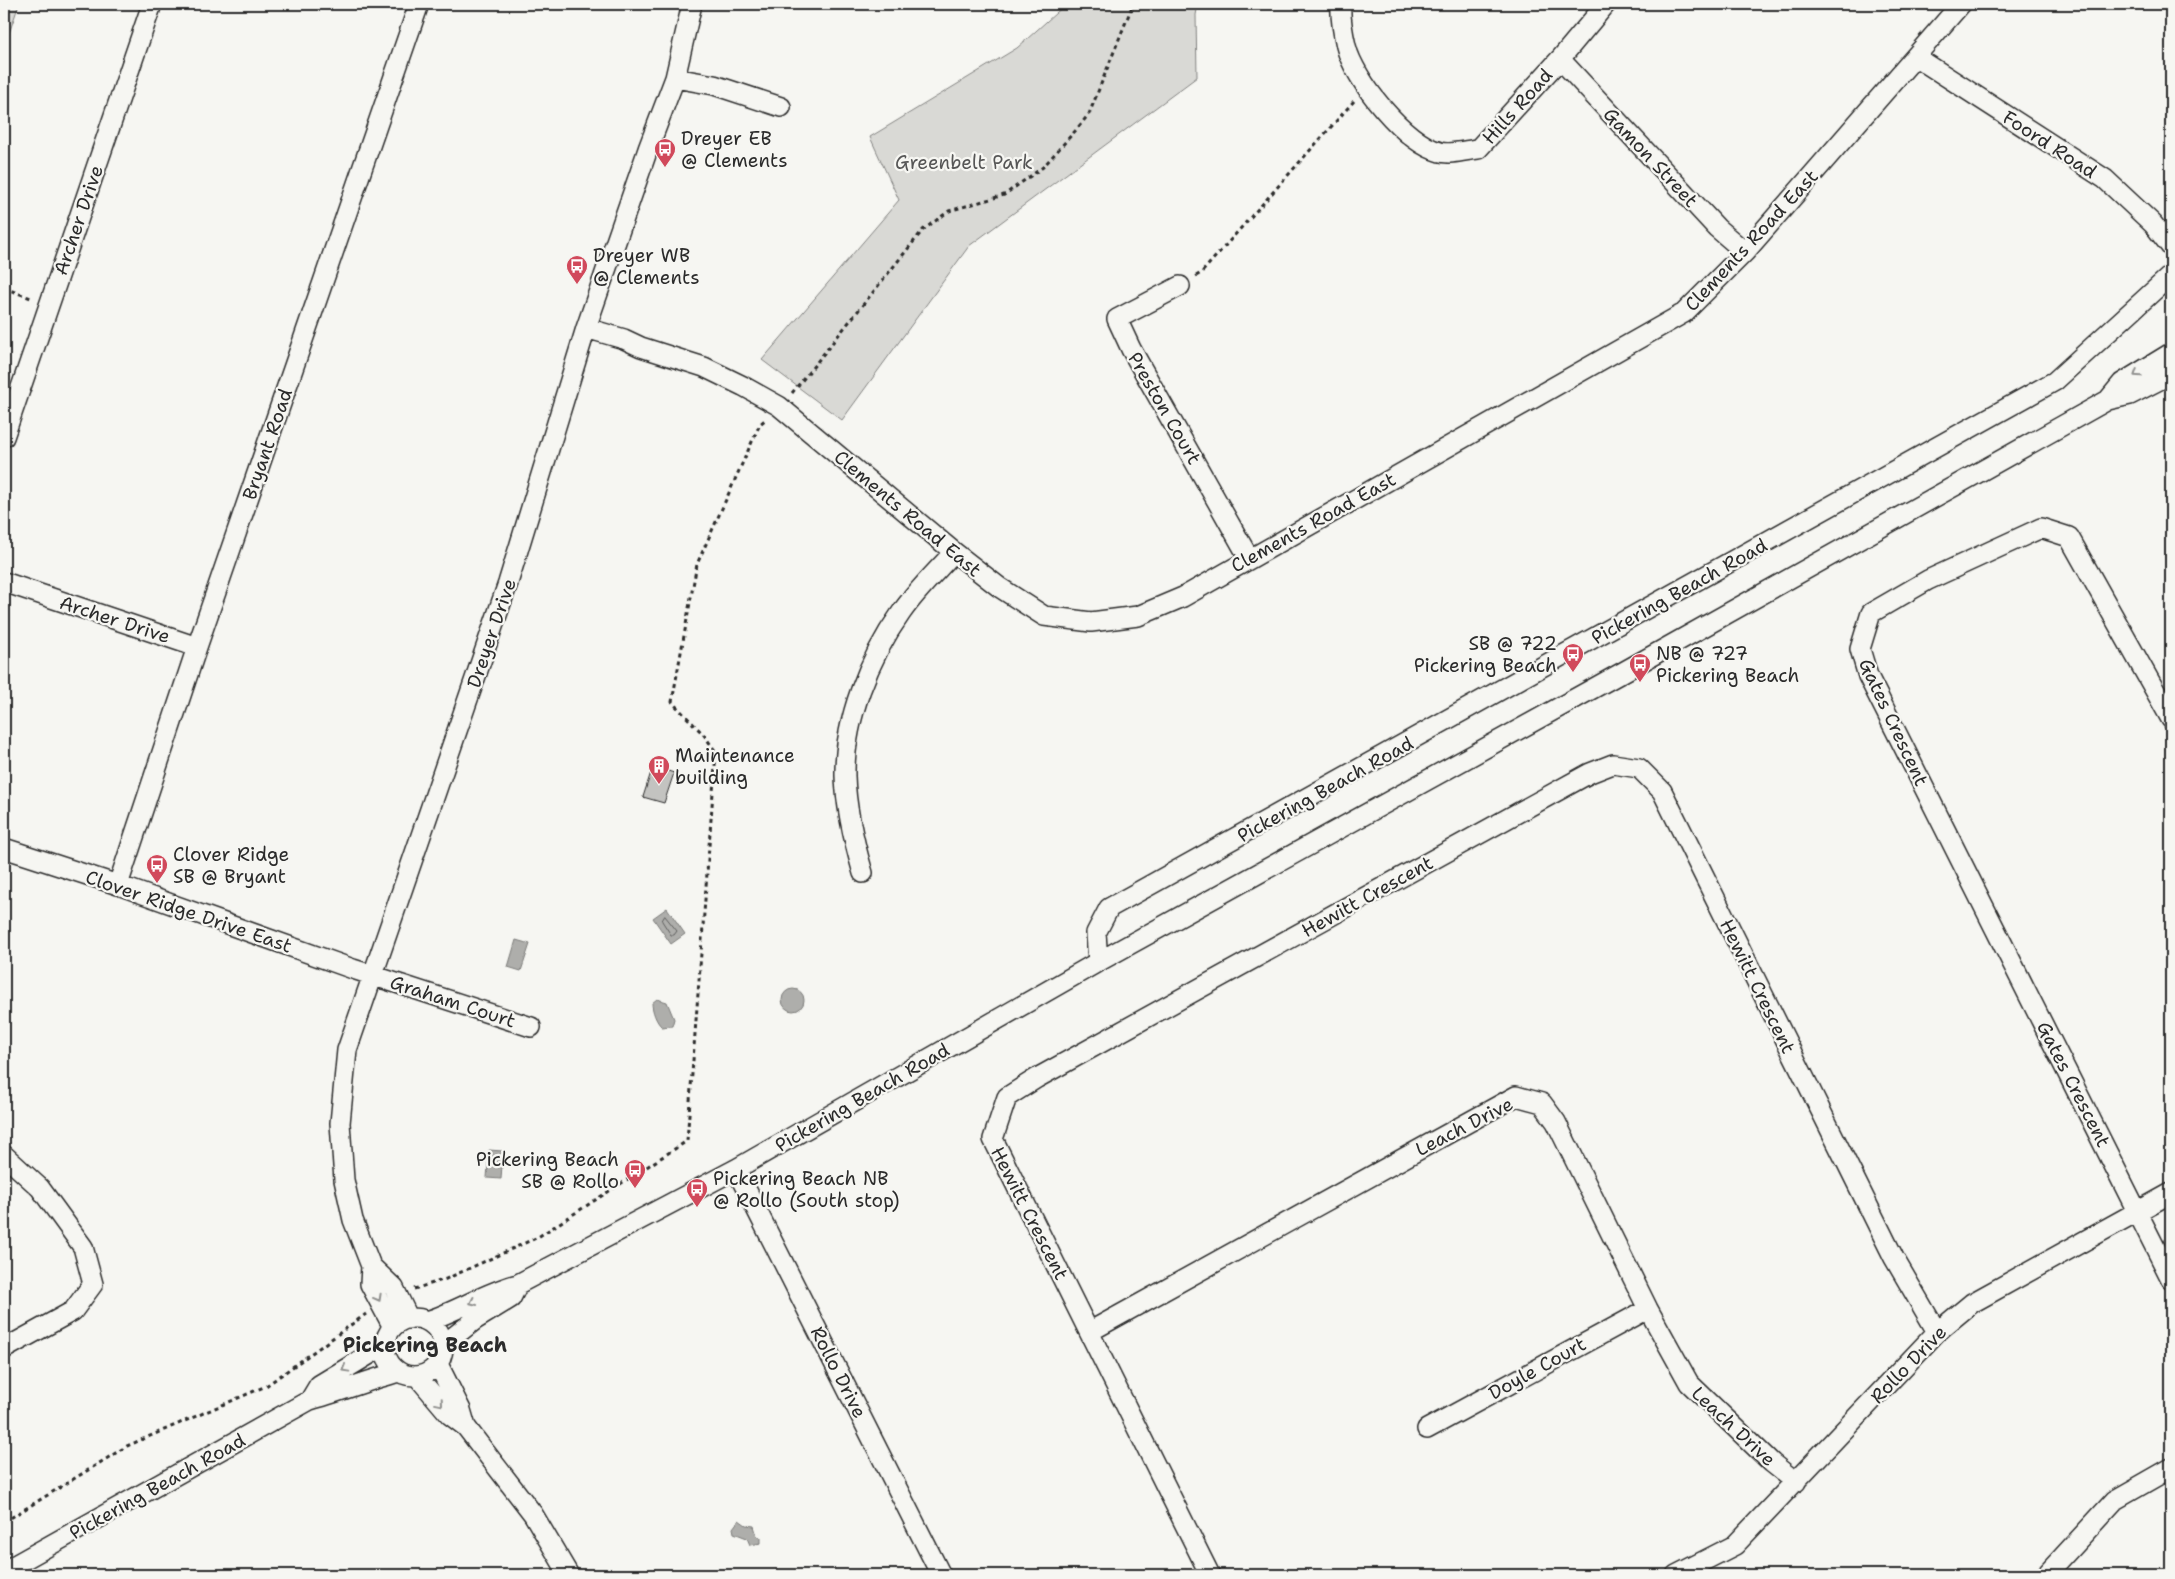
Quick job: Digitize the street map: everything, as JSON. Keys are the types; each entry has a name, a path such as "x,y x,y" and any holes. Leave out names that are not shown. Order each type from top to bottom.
{"street":[{"name":"Archer Drive","path":"4,437 152,4"},
{"name":"Bryant Road","path":"118,886 197,647 419,4"},
{"name":"Dreyer Drive","path":"410,1322 390,1301 394,1288 371,1266 353,1220 344,1180 340,1123 348,1050 508,583 586,328 648,149 675,78 692,4"},
{"name":"Hills Road","path":"1341,4 1346,47 1366,88 1402,129 1417,142 1441,153 1478,148 1560,59 1606,4"},
{"name":"Clements Road East","path":"586,328 624,339 641,347 704,368 779,406 954,552 999,587 1044,616 1091,622 1138,616 1183,596 1684,313 1745,252 1961,4"},
{"name":"Foord Road","path":"1916,56 2105,179 2153,224 2171,247"},
{"name":"Gamon Street","path":"1560,59 1717,228 1745,252"},
{"path":"675,78 714,85 781,107"},
{"name":"Pickering Beach Road","path":"1098,962 1096,933 1109,908 2055,380 2171,275"},
{"name":"Preston Court","path":"1180,286 1117,319 1131,349 1250,558"},
{"name":"Pickering Beach Road","path":"2108,400 2122,384 2171,353"},
{"name":"Pickering Beach Road","path":"410,1322 446,1315 501,1289 518,1284 736,1169 1098,962 1624,672 2108,400 2130,395 2171,374"},
{"name":"Gates Crescent","path":"2171,719 2069,537 2041,528 1928,580 1871,613 1860,649 1873,685 2171,1279"},
{"path":"863,874 850,829 845,776 850,726 874,654 901,612 954,552"},
{"name":"Archer Drive","path":"4,582 197,647"},
{"name":"Hewitt Crescent","path":"1210,1575 992,1139 1007,1097 1037,1078 1564,787 1590,773 1613,764 1639,768 1662,791 1894,1258 1937,1332"},
{"name":"Clover Ridge Drive East","path":"4,848 375,975"},
{"name":"Graham Court","path":"375,975 531,1027"},
{"name":"Leach Drive","path":"1089,1332 1516,1096 1542,1103 1556,1122 1648,1308 1689,1383 1772,1464 1796,1482"},
{"path":"4,1155 40,1188 82,1247 93,1284 73,1310 4,1349"},
{"name":"Rollo Drive","path":"736,1169 941,1575"},
{"name":"Rollo Drive","path":"1676,1575 1734,1545 1937,1332 1972,1303 2171,1193"},
{"name":"Pickering Beach Road","path":"443,1345 476,1320 511,1298 518,1284"},
{"name":"Doyle Court","path":"1427,1429 1648,1308"},
{"path":"399,1372 386,1357 386,1337 410,1322 440,1335 443,1345 442,1355 438,1364 425,1374 417,1376 450,1415 466,1427 533,1514 568,1575"},
{"name":"Pickering Beach Road","path":"310,1400 319,1385 385,1345"},
{"path":"438,1364 461,1410 466,1427"},
{"name":"Pickering Beach Road","path":"4,1571 310,1400 335,1394 367,1380 399,1372 408,1376 417,1376"},
{"path":"2046,1575 2115,1500 2171,1468"}],"path":[{"path":"4,1522 127,1446 266,1386 390,1301 422,1285 446,1279 538,1237 687,1142 716,752 704,735 672,702 697,564 760,424 796,389 923,230 949,211 1004,195 1043,167 1076,130 1088,114 1133,4"},
{"path":"1180,286 1201,273 1366,88"},
{"path":"4,288 49,305"}],"green space":[{"path":"4,4 19,4 4,48"},
{"name":"Greenbelt Park","path":"1066,4 1198,4 1196,15 1197,77 969,246 842,420 762,360 899,200 870,137 1017,48"}],"water":[{"path":"667,908 685,934 671,944 653,918"},
{"path":"516,940 530,944 521,971 508,967"},
{"path":"793,989 801,992 804,1000 801,1008 793,1011 785,1008 782,1000 785,992"},
{"path":"657,999 667,1002 674,1019 672,1026 662,1027 656,1019 652,1003"},
{"path":"489,1150 503,1151 501,1179 487,1178"},
{"path":"739,1520 746,1525 754,1526 757,1536 761,1538 761,1543 750,1545 747,1538 734,1533 733,1528"}],"building":[{"name":"Maintenance building","path":"653,766 674,773 664,803 643,797"}],"place":[{"name":"Dreyer EB @ Clements","path":"665,168"},
{"name":"Dreyer WB @ Clements","path":"577,285"},
{"name":"SB @ 722 Pickering Beach","path":"1573,673"},
{"name":"NB @ 727 Pickering Beach","path":"1640,683"},
{"name":"Maintenance building","path":"659,785"},
{"name":"Clover Ridge SB @ Bryant","path":"157,884"},
{"name":"Pickering Beach SB @ Rollo","path":"635,1189"},
{"name":"Pickering Beach NB @ Rollo (South stop)","path":"697,1208"}],"district":[{"name":"Pickering Beach","path":"425,1345"}]}
